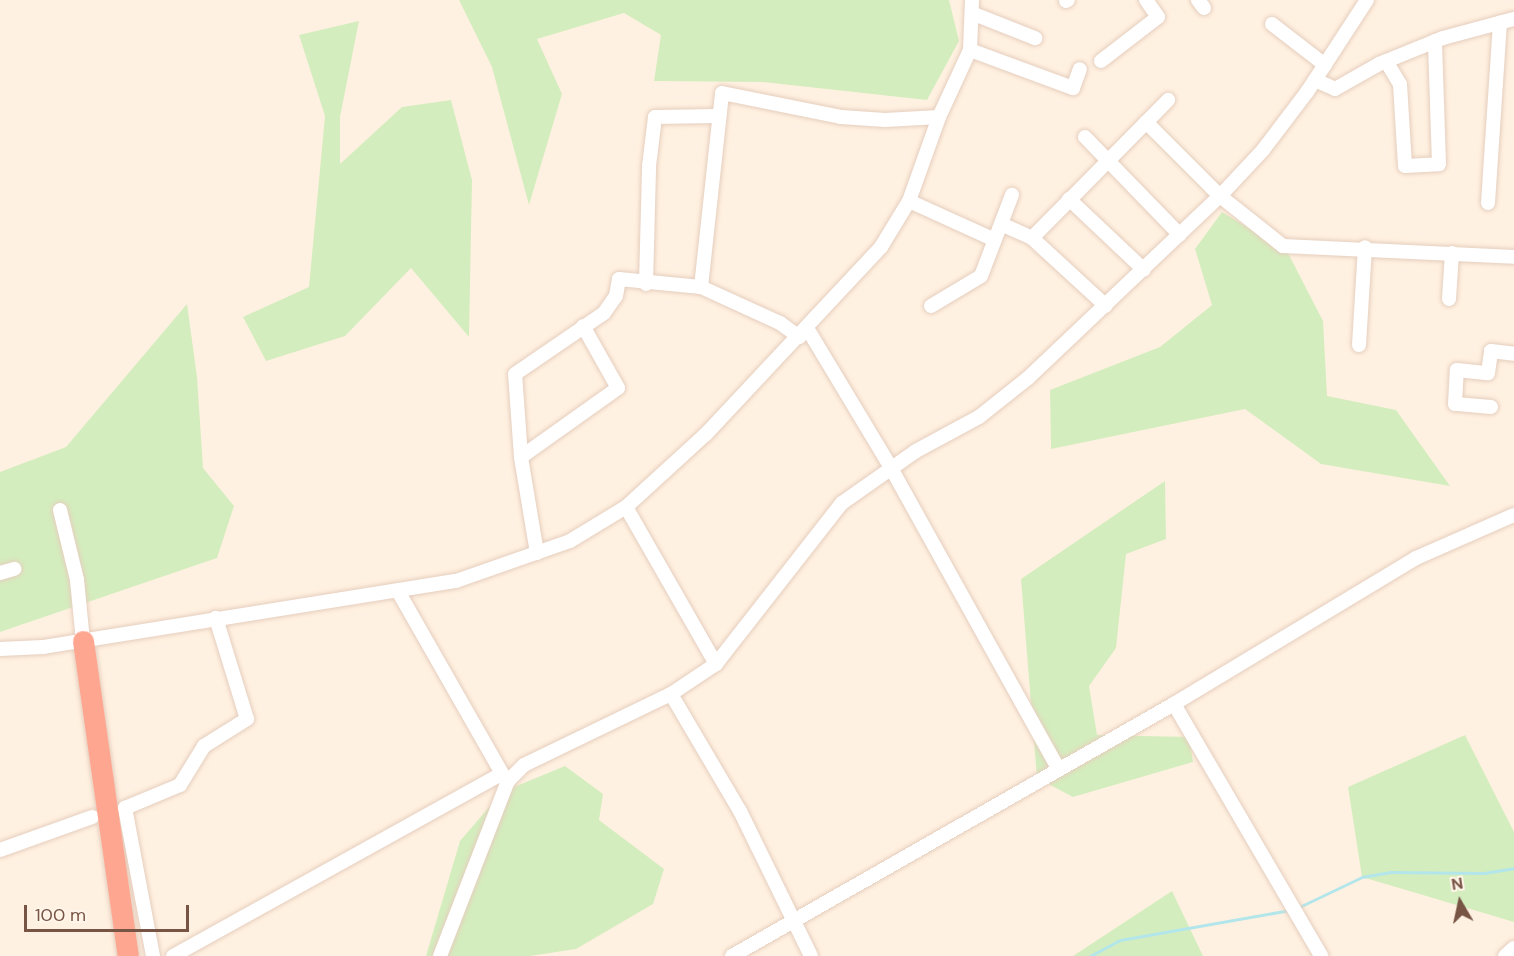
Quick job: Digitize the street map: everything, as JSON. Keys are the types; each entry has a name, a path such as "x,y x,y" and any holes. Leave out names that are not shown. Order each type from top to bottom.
{"highway":[{"path":"83,640 128,956"}],"street":[{"path":"173,956 505,778 524,765 671,694 716,664 824,522 842,503 891,468 979,417 1106,306 1220,196 1263,150 1315,80 1367,0"},
{"path":"1101,61 1158,17 1148,1"},
{"path":"0,649 83,640 456,581 570,541 626,507 706,434 881,247 909,201 939,117 970,50 973,7 1035,38"},
{"path":"1315,80 1335,89 1386,61 1435,41 1507,20 1488,204"},
{"path":"1272,24 1325,65"},
{"path":"1386,61 1400,84 1405,166 1439,164 1435,41"},
{"path":"970,50 1072,88 1080,69"},
{"path":"701,287 722,93 841,117 885,120 939,117"},
{"path":"1032,238 1168,100"},
{"path":"645,284 649,166 656,117 718,117"},
{"path":"1146,122 1220,196 1283,246 1365,248 1514,257"},
{"path":"1085,137 1180,235"},
{"path":"931,306 981,276 1012,195"},
{"path":"1069,199 1144,270"},
{"path":"909,201 995,240"},
{"path":"1001,224 1032,238 1106,306"},
{"path":"1359,345 1365,248"},
{"path":"1449,299 1452,253"},
{"path":"537,554 521,457 515,374 604,313 616,296 619,279 645,284 701,287 803,332 891,468 1058,768"},
{"path":"521,457 618,388 583,327"},
{"path":"1491,407 1455,404 1457,370 1488,373 1491,351 1514,354"},
{"path":"626,507 716,664"},
{"path":"60,510 77,580 83,640"},
{"path":"732,956 1058,768 1174,704 1416,558 1514,515"},
{"path":"0,573 14,569"},
{"path":"398,591 505,778 440,956"},
{"path":"153,956 124,808 180,785 204,747 248,719 216,618"},
{"path":"671,694 740,811 792,922 812,956"},
{"path":"1174,704 1321,956"},
{"path":"0,850 92,817"},
{"path":"1505,956 1514,948"}],"green space":[{"path":"459,0 949,0 959,41 927,100 763,82 654,81 661,35 624,13 537,39 562,94 529,205 492,67"},
{"path":"359,21 340,117 340,164 402,107 451,100 472,180 469,337 411,268 345,336 266,361 243,317 309,287 325,116 299,35"},
{"path":"1222,212 1287,251 1323,321 1327,396 1396,410 1450,486 1321,464 1245,409 1051,449 1050,390 1160,347 1212,305 1195,249"},
{"path":"187,304 197,377 203,468 234,506 217,558 0,632 0,472 66,447"},
{"path":"1165,481 1166,539 1126,554 1116,648 1089,686 1097,735 1189,737 1193,762 1073,797 1037,778 1021,579"},
{"path":"1465,735 1514,832 1514,922 1362,877 1348,787"},
{"path":"565,766 603,794 599,820 664,869 653,904 576,949 530,956 426,956 460,841 502,792"},
{"path":"1172,891 1203,956 1073,956"}],"waterway":[{"path":"1297,908 1362,877 1391,872 1484,873 1514,868"},
{"path":"1090,956 1120,940 1291,910"}]}
